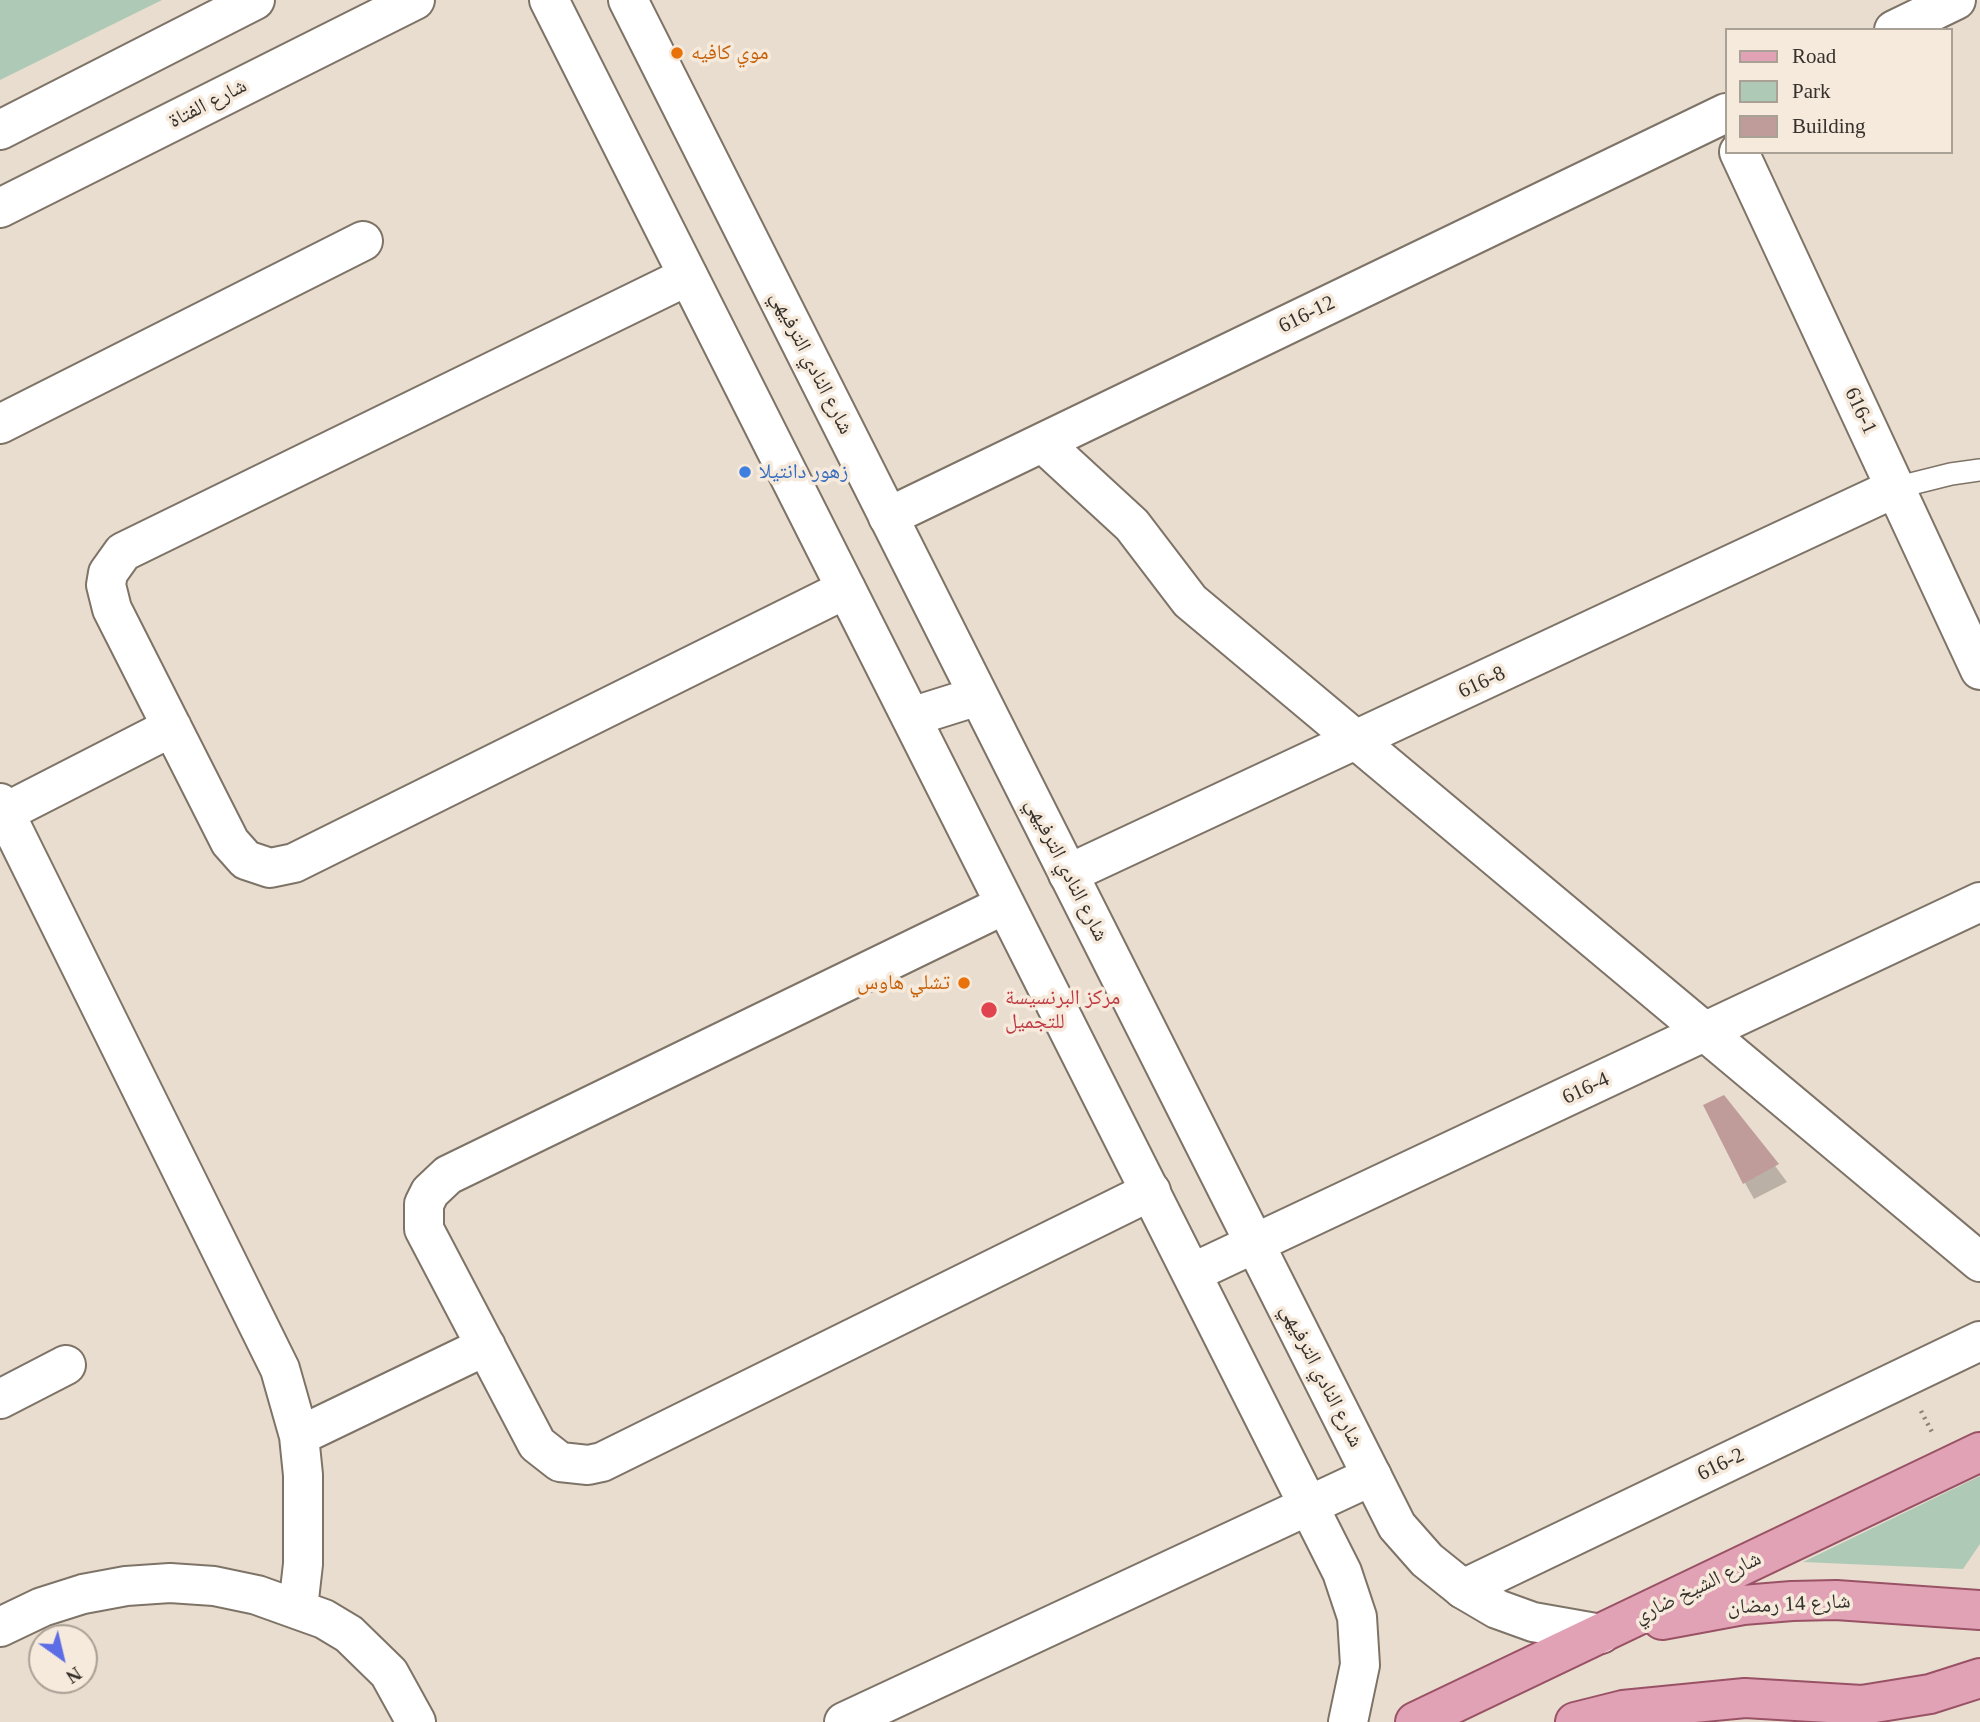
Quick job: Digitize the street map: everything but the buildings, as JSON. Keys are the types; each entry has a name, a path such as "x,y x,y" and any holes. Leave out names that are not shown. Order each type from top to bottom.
{"main road":[{"name":"شارع الشيخ ضاري","path":"1415,1722 1980,1452"},
{"name":"شارع 14 رمضان","path":"1601,1634 1744,1605 1792,1601 1836,1600 1980,1610"},
{"path":"1861,1705 1930,1694 1980,1678"},
{"path":"1575,1722 1623,1710 1745,1698 1861,1705 1936,1722"}],"street":[{"path":"0,130 255,0"},
{"name":"شارع الفتاة","path":"0,208 415,0"},
{"path":"549,0 1342,1572 1357,1618 1360,1665 1348,1722"},
{"name":"شارع النادي الترفيهي","path":"628,0 1397,1526 1427,1560 1462,1589 1497,1609 1534,1622 1601,1634"},
{"name":"616-12","path":"888,517 1724,117"},
{"name":"616-1","path":"1740,154 1980,670"},
{"path":"0,424 363,241"},
{"path":"688,276 122,552 108,573 107,597 172,727 237,852 258,865 282,867 846,589"},
{"path":"1043,443 1132,525 1190,601 1980,1262"},
{"name":"616-8","path":"1068,874 1359,741 1895,488"},
{"path":"911,718 978,696"},
{"path":"172,727 2,810 280,1369 299,1436 304,1519 298,1608"},
{"name":"616-4","path":"1192,1273 1980,902"},
{"path":"1004,905 438,1183 424,1204 424,1229 537,1444 560,1462 588,1465 602,1462 1151,1191"},
{"name":"616-2","path":"1462,1589 1980,1341"},
{"path":"299,1436 486,1346"},
{"path":"0,1399 66,1365"},
{"path":"844,1722 1372,1476"},
{"path":"0,1627 42,1607 83,1594 126,1586 170,1583 225,1588 298,1608 324,1619 370,1652 389,1673 416,1722"}],"lane":[{"path":"1895,488 1980,470"}],"path":[{"path":"1915,1400 1936,1439"}],"green space":[{"path":"0,0 162,0 0,80"},
{"path":"1980,1476 1980,1544 1963,1569 1803,1562"}],"place":[{"name":"موي كافيه","path":"677,53"},
{"name":"زهور دانتيلا","path":"745,472"},
{"name":"تشلي هاوس","path":"964,983"},
{"name":"مركز البرنسيسة للتجميل","path":"989,1010"}]}
